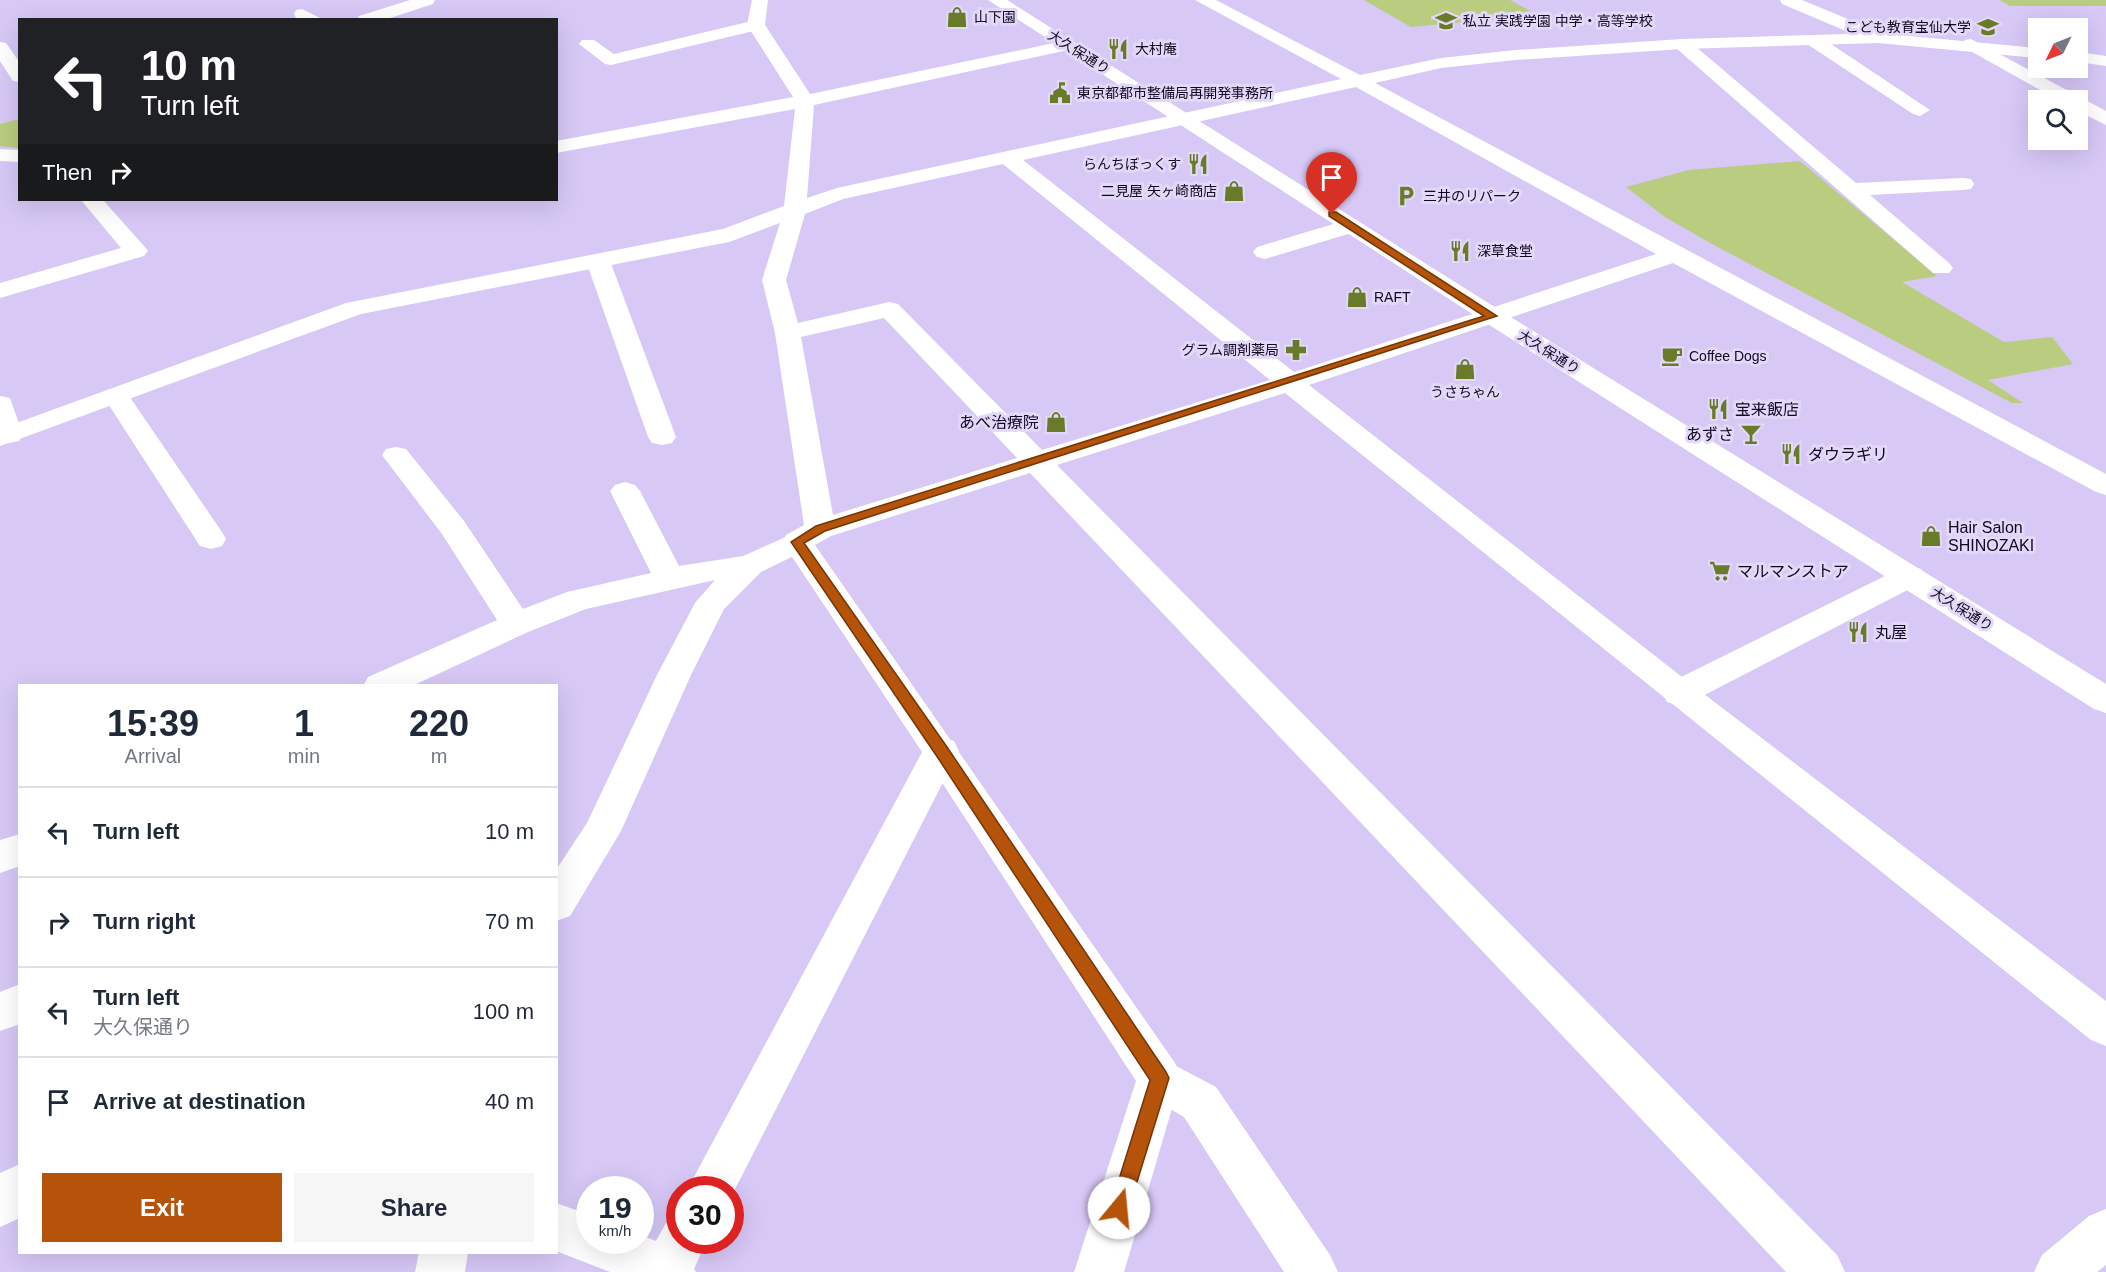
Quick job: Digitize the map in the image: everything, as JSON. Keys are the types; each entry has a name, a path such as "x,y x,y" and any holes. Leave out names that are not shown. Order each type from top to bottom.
{"street":[{"path":"760,0 756,25 805,101 795,211 774,280 788,333 809,535 941,751 1159,1078 1200,1102 1313,1272"},
{"name":"大久保通り","path":"996,0 1492,316 2106,700"},
{"path":"1203,0 1360,82 1675,255 2106,486"},
{"path":"1788,0 1878,38"},
{"path":"370,18 416,1"},
{"path":"588,44 611,60 756,25"},
{"path":"0,404 5,437 355,308 729,235 837,194 1441,63 1515,55 1682,44 1878,38 1971,44 2028,51"},
{"path":"1813,40 1920,110"},
{"path":"1682,44 1941,268"},
{"path":"1971,44 2053,90"},
{"path":"558,147 805,101 1068,45"},
{"path":"0,47 18,74"},
{"path":"2088,58 2106,61"},
{"path":"2088,109 2106,119"},
{"path":"0,154 18,156"},
{"path":"1008,158 1679,693 2106,1026"},
{"path":"1850,190 1963,184"},
{"path":"0,291 136,251 93,201"},
{"path":"1265,252 1350,226"},
{"path":"384,684 516,624 578,600 750,564 809,535 1036,460 1288,383 1675,255"},
{"path":"598,261 662,437"},
{"path":"788,333 888,309 1820,1272"},
{"path":"116,396 211,539"},
{"path":"396,455 453,528 516,624"},
{"path":"625,490 670,579"},
{"path":"558,901 602,831 674,675 711,603 750,564"},
{"path":"1679,693 1910,576"},
{"path":"717,1176 941,751"},
{"path":"0,857 18,850"},
{"path":"0,1012 18,1004"},
{"path":"1099,1272 1159,1078"},
{"path":"0,1203 18,1189"},
{"path":"558,1228 576,1235"},
{"path":"2059,1272 2106,1233"},
{"path":"440,1272 444,1254"},
{"path":"646,1254 674,1261"}],"green space":[{"path":"1364,0 1510,0 1538,15 1411,27"},
{"path":"2000,0 2106,0 2106,6 2010,6"},
{"path":"18,119 18,148 0,146 0,124"},
{"path":"1800,161 1937,276 1902,282 2004,342 2052,337 2073,364 1988,380 2023,403 2012,403 1712,244 1665,217 1626,187 1689,170"}],"place":[{"name":"山下園","path":"957,17"},
{"name":"私立 実践学園 中学・高等学校","path":"1446,21"},
{"name":"こども教育宝仙大学","path":"1988,27"},
{"name":"大村庵","path":"1118,49"},
{"name":"東京都都市整備局再開発事務所","path":"1060,93"},
{"name":"らんちぼっくす","path":"1198,164"},
{"name":"二見屋 矢ヶ崎商店","path":"1234,191"},
{"name":"三井のリパーク","path":"1406,196"},
{"name":"深草食堂","path":"1460,251"},
{"name":"RAFT","path":"1357,297"},
{"name":"グラム調剤薬局","path":"1296,350"},
{"name":"Coffee Dogs","path":"1672,356"},
{"name":"うさちゃん","path":"1465,369"},
{"name":"宝来飯店","path":"1718,409"},
{"name":"あべ治療院","path":"1056,422"},
{"name":"あずさ","path":"1751,434"},
{"name":"ダウラギリ","path":"1791,454"},
{"name":"Hair Salon SHINOZAKI","path":"1931,536"},
{"name":"マルマンストア","path":"1720,571"},
{"name":"丸屋","path":"1858,632"}],"route":[{"path":"1119,1208 1159,1078 941,751 797,542 820,529 1288,383 1492,316 1332,214"}]}
